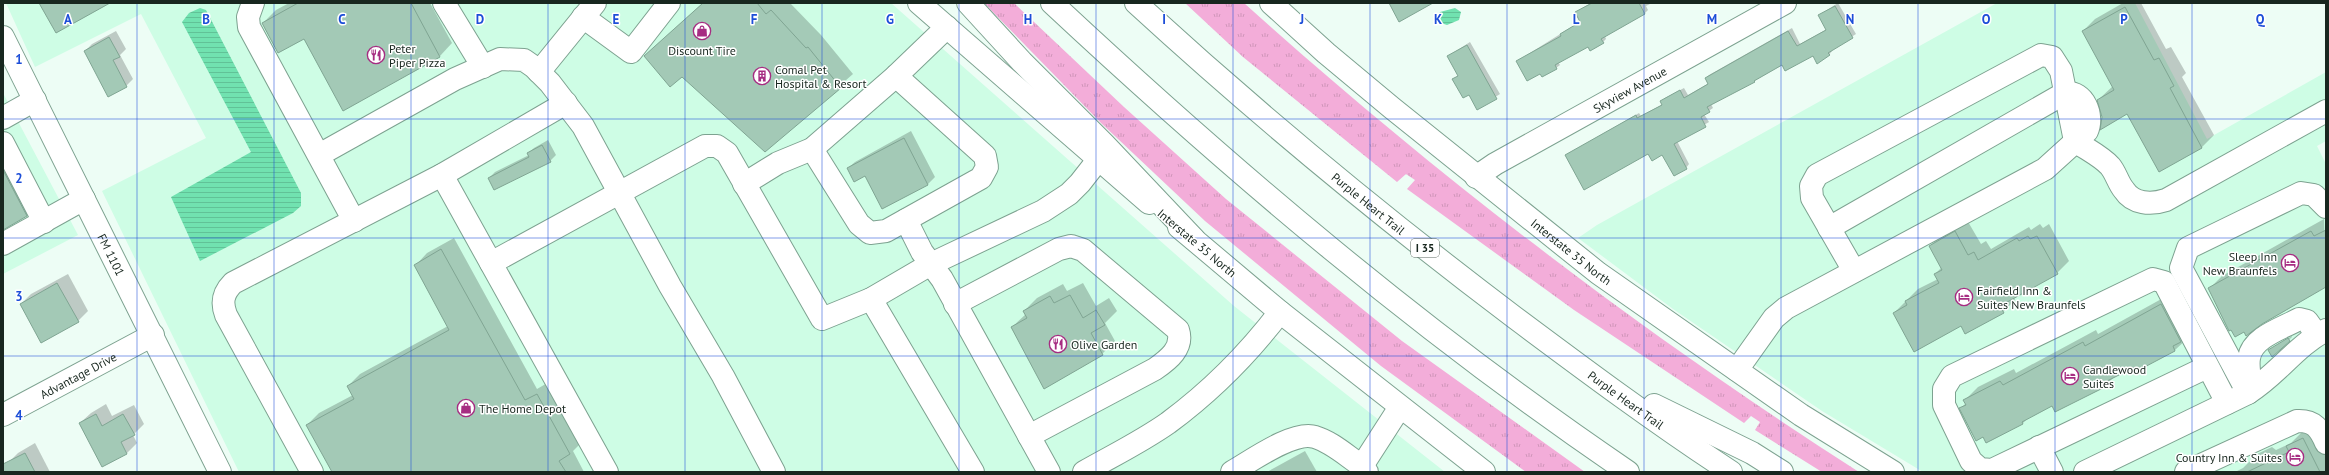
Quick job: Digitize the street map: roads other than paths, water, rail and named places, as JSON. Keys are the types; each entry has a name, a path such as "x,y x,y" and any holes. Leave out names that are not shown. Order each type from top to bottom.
{"main road":[{"path":"253,3 248,17 249,27 354,221"},
{"path":"444,3 483,67"},
{"path":"540,72 589,10 631,52 669,3"},
{"name":"Interstate 35 North","path":"919,3 1098,160 1280,312 1484,472"},
{"path":"968,3 1022,62 1106,145 1194,239"},
{"path":"1052,3 1152,96 1290,216 1413,314 1558,425 1628,472"},
{"name":"Purple Heart Trail","path":"1136,3 1211,71 1297,145 1453,271 1591,375 1731,472"},
{"name":"Skyview Avenue","path":"1476,177 1495,164 1785,3"},
{"name":"Interstate 35 North","path":"1281,6 1326,54 1476,177 1598,272 1801,415 1892,472"},
{"path":"744,184 778,163 812,149 896,76 947,27"},
{"name":"FM 1101","path":"6,48 36,100 220,472"},
{"path":"1854,271 1810,192 1813,180 1817,175 2041,55 2052,57 2056,60 2062,71 2075,141 2111,167 2124,191 2129,196 2136,200 2151,203 2166,200 2326,111"},
{"path":"319,155 455,79 500,59 513,58 524,60 540,72 583,126 774,472"},
{"path":"812,149 862,228 870,233 880,233 978,180 986,171 987,163 982,153 896,76"},
{"path":"1829,228 2065,93"},
{"path":"3,118 36,100"},
{"path":"312,472 226,315 223,298 233,283 442,175 566,103"},
{"path":"1737,370 1779,313 1854,271 2045,169 2075,141"},
{"path":"3,143 44,222"},
{"path":"491,263 704,146 711,145 722,148 727,153 822,319 871,299 931,264 1049,207 1080,183 1098,160"},
{"path":"442,175 607,472"},
{"path":"2248,393 2181,268 2188,248 2301,193 2314,195 2326,207"},
{"path":"3,244 84,199"},
{"path":"906,220 922,252 955,304 1049,472"},
{"path":"955,304 1060,249 1078,247 1178,330 1179,345 1172,355 1155,369 1029,436"},
{"path":"2208,367 1992,470 1980,469 1975,466 1942,398 1947,382 1952,376 2153,279 2164,282 2208,367 2226,403"},
{"path":"871,299 972,472"},
{"path":"1084,472 1168,422 1235,364 1262,336 1280,312"},
{"path":"2085,472 2248,393 2322,333 2307,321 2299,319 2258,342 2249,358 2251,382 2248,393"},
{"name":"Advantage Drive","path":"3,415 153,335"},
{"path":"1591,375 1752,453 1782,472"},
{"path":"1232,472 1293,438 1307,435 1321,439 1364,469 1400,407"},
{"path":"2186,472 2297,421 2311,422 2316,426 2326,443"},
{"path":"2039,447 2052,472"}],"place":[{"name":"Discount Tire","path":"702,31"},
{"name":"Peter Piper Pizza","path":"376,55"},
{"name":"Comal Pet Hospital & Resort","path":"762,76"},
{"name":"Sleep Inn New Braunfels","path":"2290,263"},
{"name":"Fairfield Inn & Suites New Braunfels","path":"1964,297"},
{"name":"Olive Garden","path":"1058,344"},
{"name":"Candlewood Suites","path":"2070,376"},
{"name":"The Home Depot","path":"466,408"},
{"name":"Country Inn & Suites","path":"2295,457"}]}
